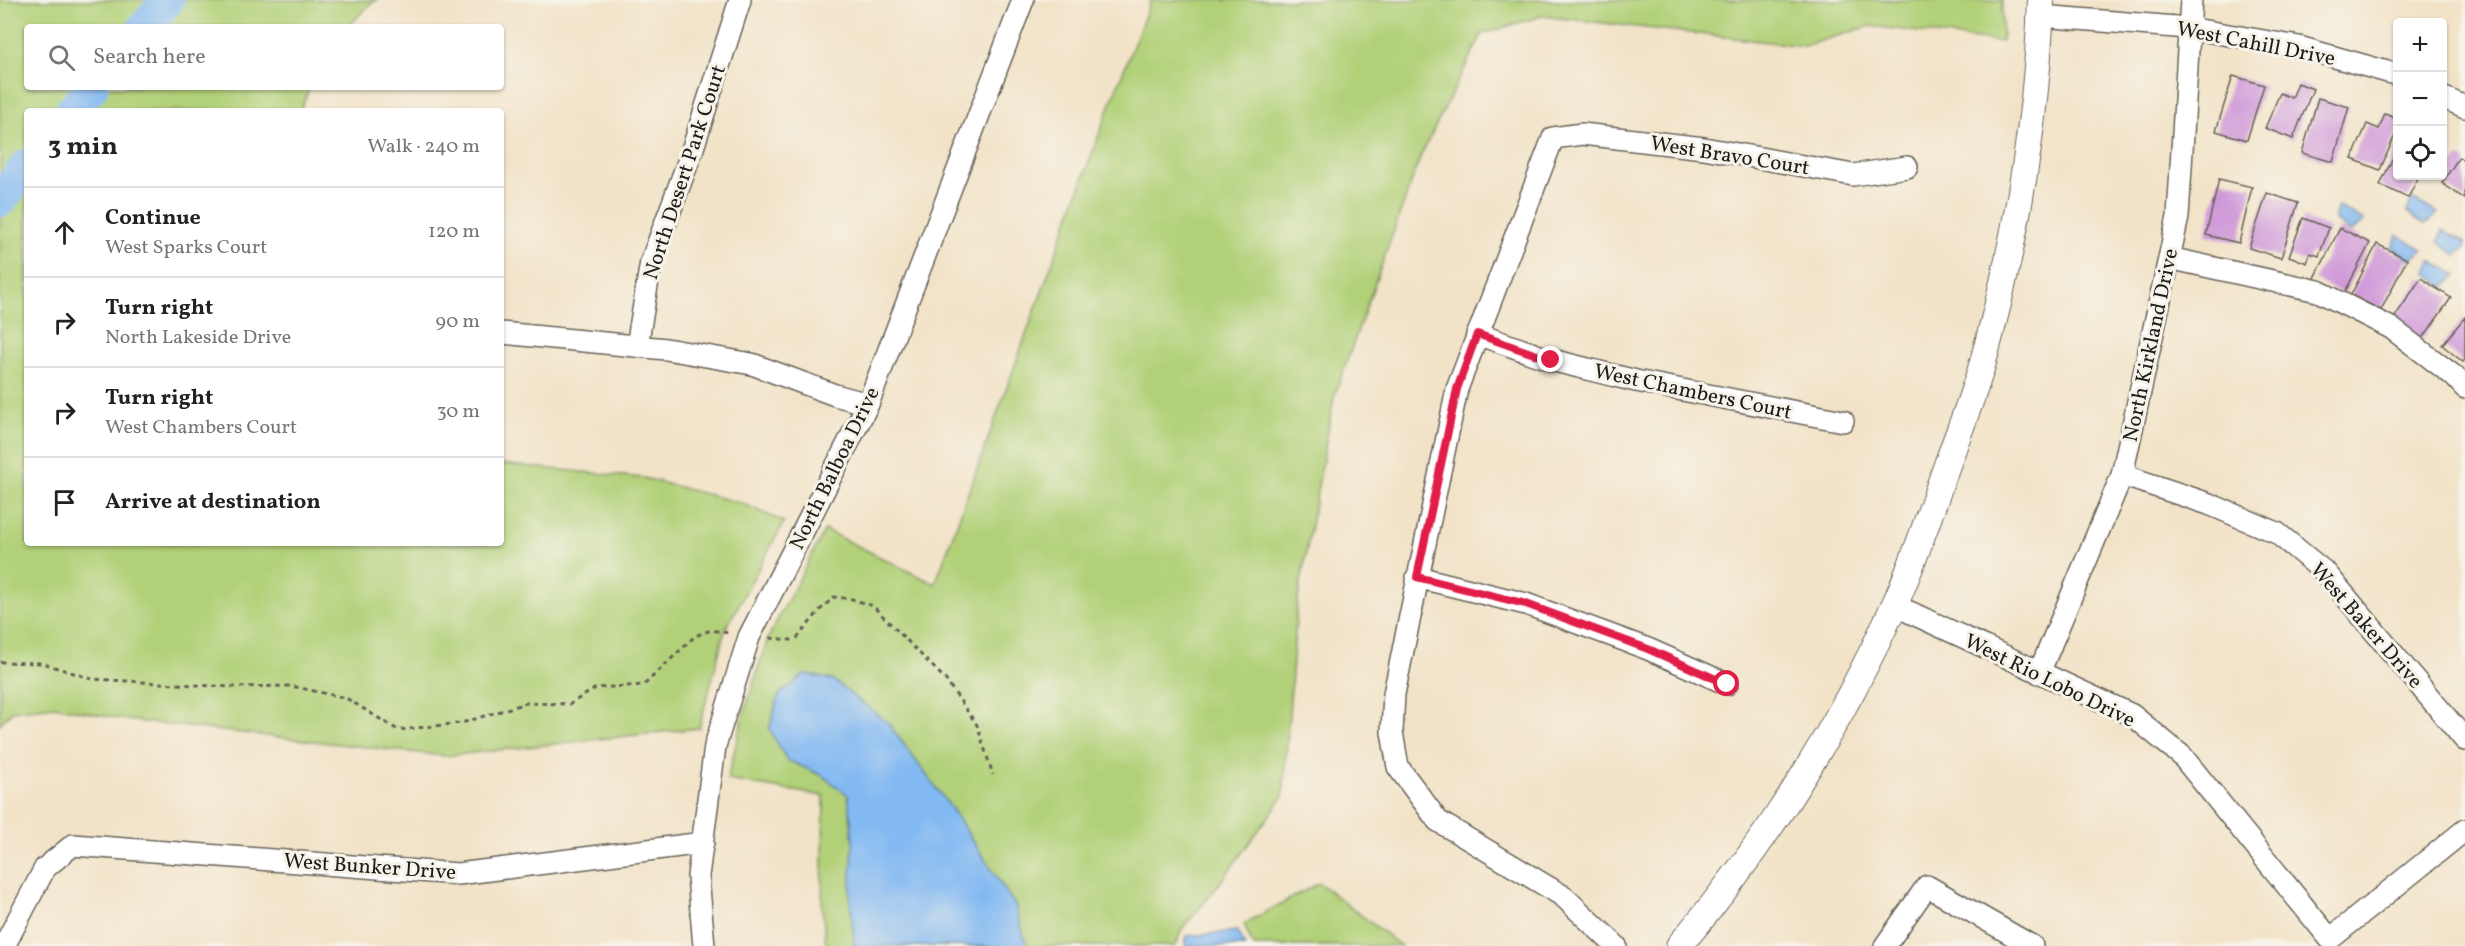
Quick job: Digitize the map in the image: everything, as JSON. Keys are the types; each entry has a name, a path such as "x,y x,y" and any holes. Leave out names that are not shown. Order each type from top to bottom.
{"street":[{"name":"North Desert Park Court","path":"637,346 651,262 691,154 740,0"},
{"name":"North Balboa Drive","path":"704,946 698,876 715,746 749,637 868,404 1023,0"},
{"name":"North Kirkland Drive","path":"2039,673 2122,474 2178,217 2191,0"},
{"path":"1679,946 1746,863 1826,740 1894,605 1919,544 1982,364 2016,224 2036,84 2041,8"},
{"name":"West Cahill Drive","path":"2041,8 2188,28 2299,47 2393,74"},
{"path":"2447,99 2465,107"},
{"name":"West Bravo Court","path":"1477,334 1553,138 1582,134 1704,148 1853,175 1907,167"},
{"path":"2169,258 2318,291 2391,328 2454,376 2465,388"},
{"path":"504,333 666,349 752,363 835,395 868,404"},
{"path":"1477,334 1457,389 1394,694 1392,732 1398,767 1438,821 1563,896 1616,946"},
{"name":"West Chambers Court","path":"1477,334 1551,360 1636,381 1843,421"},
{"name":"West Baker Drive","path":"2122,474 2209,504 2277,533 2326,573 2465,740"},
{"path":"1417,577 1526,604 1648,649 1727,684"},
{"name":"West Rio Lobo Drive","path":"1894,605 2132,715 2182,756 2330,939 2465,830"},
{"name":"West Bunker Drive","path":"4,946 45,868 73,845 458,874 703,843"},
{"path":"1885,946 1927,886 2032,946"}],"path":[{"path":"765,639 791,640 797,638 834,597 852,598 873,606 945,679 977,725 993,775"},
{"path":"0,662 42,663 92,679 229,687 291,686 346,699 398,730 462,723 526,704 570,704 596,688 644,685 695,636 711,630 728,633"}],"green space":[{"path":"0,0 377,0 351,24 24,24 24,90 309,90 301,108 24,108 24,546 504,546 504,464 644,478 744,504 784,522 725,630 699,728 445,756 127,720 54,706 12,711 0,724"},
{"path":"1151,0 2002,0 2002,42 1870,26 1804,46 1542,16 1482,34 1421,155 1334,397 1297,604 1283,797 1211,895 1181,930 1176,946 826,946 822,904 824,796 727,780 744,713 768,638 825,530 935,584 1107,113"},
{"path":"1319,883 1401,946 1253,946 1244,924"}],"water":[{"path":"2412,199 2438,213 2425,224 2407,212"},
{"path":"2338,206 2364,221 2351,232 2334,219"},
{"path":"2443,230 2465,242 2465,248 2456,255 2439,242"},
{"path":"2397,235 2423,249 2410,260 2392,247"},
{"path":"2431,261 2457,275 2444,287 2427,273"},
{"path":"805,674 833,680 888,723 954,812 1015,905 1027,946 854,946 850,895 853,841 848,795 821,775 787,760 769,729 779,695"},
{"path":"1238,931 1245,946 1185,946 1187,936"}],"building":[{"path":"2233,76 2264,85 2247,140 2216,131"},
{"path":"2298,83 2313,89 2293,139 2265,128 2280,93 2292,98"},
{"path":"2318,98 2349,107 2333,162 2302,153"},
{"path":"2385,114 2393,117 2393,140 2380,170 2352,159 2367,124 2379,129"},
{"path":"2459,157 2465,161 2465,199 2442,183 2447,180 2447,175"},
{"path":"2393,158 2393,180 2417,180 2408,198 2380,185"},
{"path":"2219,179 2252,187 2239,243 2206,235"},
{"path":"2267,193 2298,203 2281,258 2249,248"},
{"path":"2303,218 2329,228 2319,256 2310,253 2307,263 2289,256"},
{"path":"2340,228 2370,243 2344,294 2314,280"},
{"path":"2377,244 2407,259 2381,310 2351,295"},
{"path":"2421,278 2451,298 2421,341 2392,321"},
{"path":"2465,317 2465,360 2463,362 2442,345"}],"waterway":[{"path":"147,24 168,0"},
{"path":"74,108 89,90"},
{"path":"0,201 24,169"}],"route":[{"path":"1551,360 1477,334 1457,389 1417,577 1526,604 1648,649 1727,684"}]}
